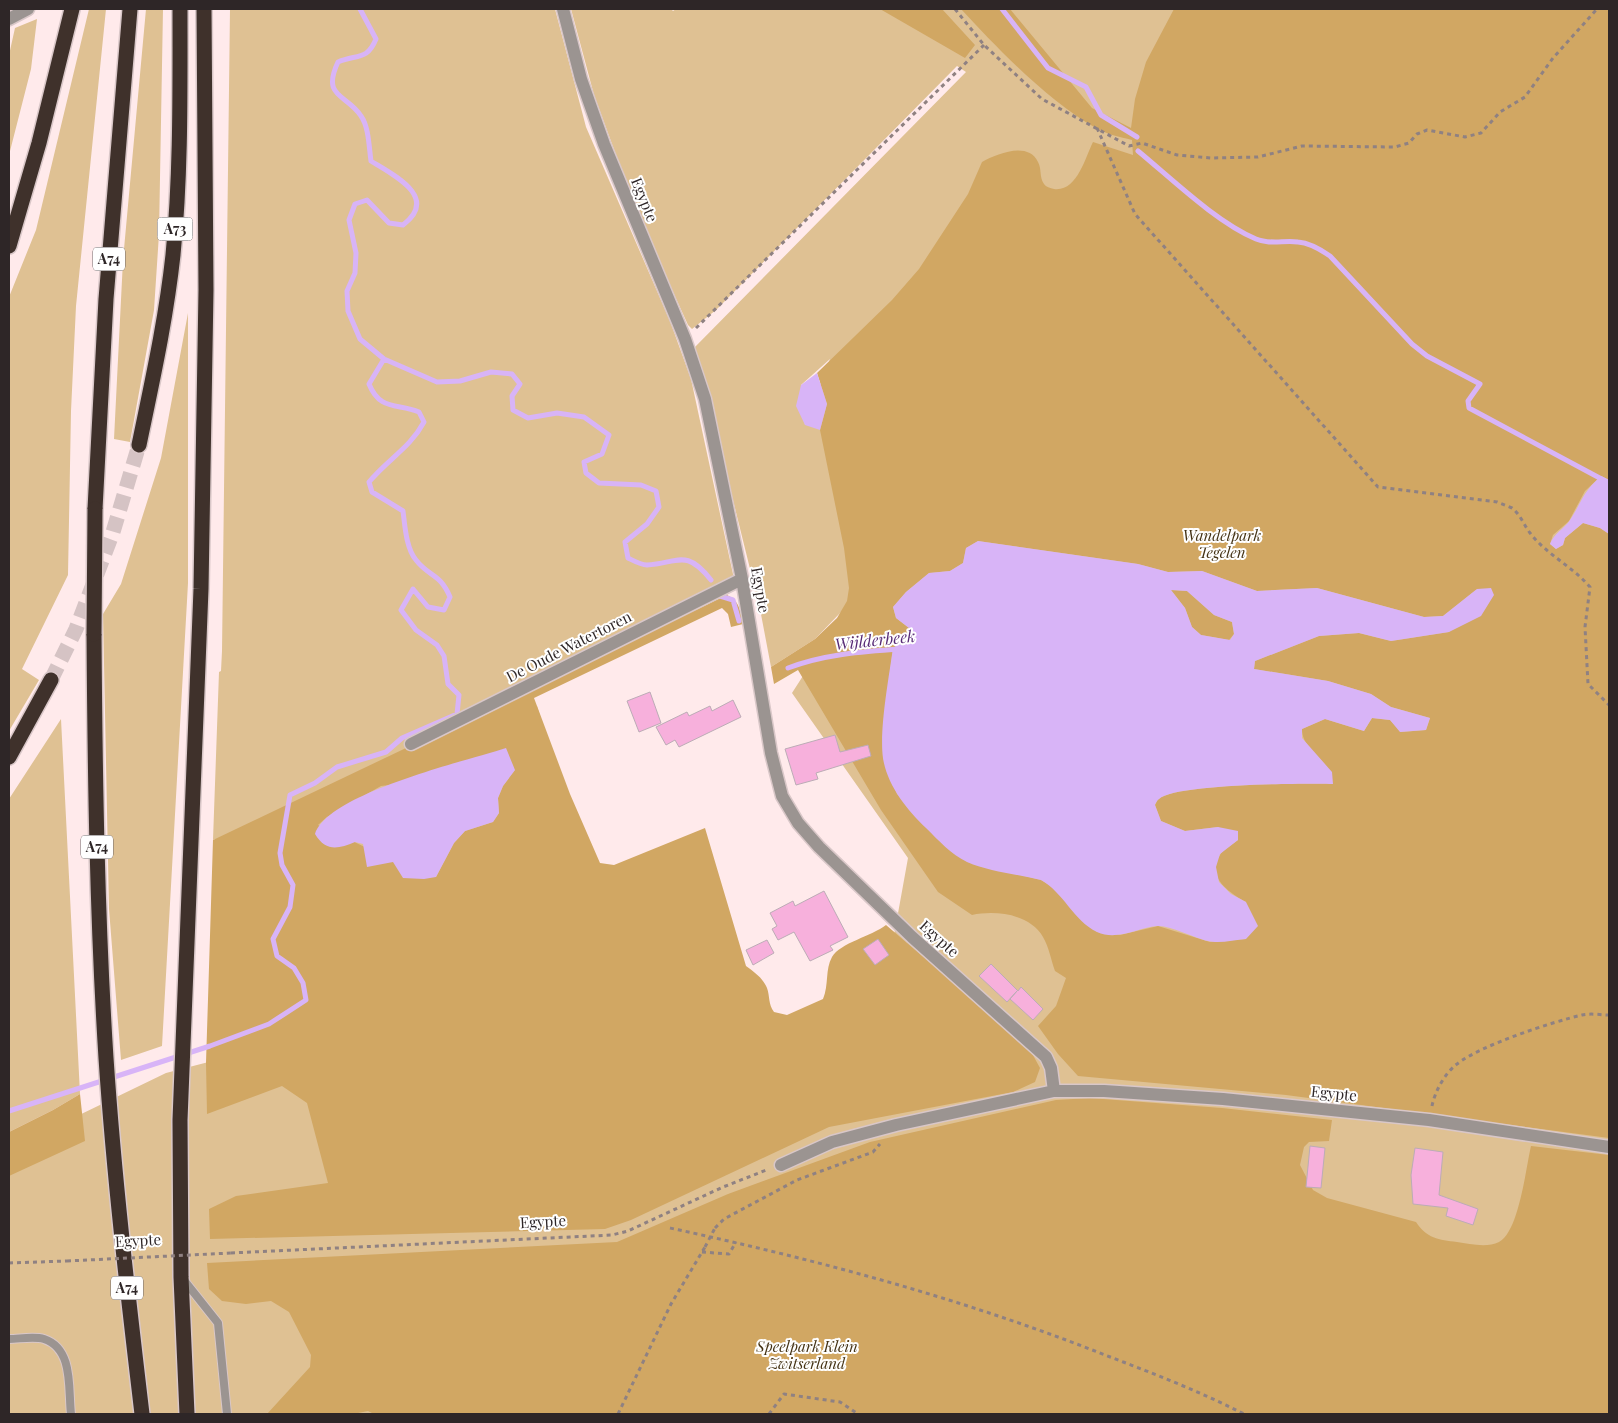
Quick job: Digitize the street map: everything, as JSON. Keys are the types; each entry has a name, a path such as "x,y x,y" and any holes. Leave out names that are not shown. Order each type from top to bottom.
{"highway":[{"path":"9,246 39,143 72,9"},
{"name":"A74","path":"130,9 106,289 95,509 94,634 97,856 106,1059 114,1162 142,1414"},
{"name":"A73","path":"138,445 164,324 173,254 177,186 180,9"},
{"path":"187,1414 181,1277 180,1120 202,579 206,270 204,9"},
{"path":"9,757 51,680"}],"street":[{"path":"9,18 28,9"},
{"name":"Egypte","path":"563,9 581,79 604,144 685,339 705,399 742,579 771,753 782,796 798,823 819,847 912,937 1046,1057 1051,1068 1054,1091"},
{"name":"De Oude Watertoren","path":"411,744 742,579"},
{"name":"Egypte","path":"781,1165 832,1142 896,1125 1054,1091 1104,1091 1222,1099 1429,1120 1609,1147"}],"lane":[{"path":"181,1277 216,1318 218,1323 226,1414"},
{"path":"9,1339 43,1339 54,1346 65,1357 71,1414"}],"path":[{"path":"956,9 984,45 1042,99 1129,146 1142,143 1177,154 1211,158 1258,157 1302,146 1395,147 1409,143 1417,134 1427,130 1465,137 1481,133 1500,112 1525,97 1553,58 1597,9"},
{"path":"685,339 984,45"},
{"path":"1097,128 1135,214 1378,487 1497,502 1511,508 1518,514 1539,543 1558,560 1578,573 1590,586 1585,627 1588,684 1609,705"},
{"path":"1429,1120 1433,1102 1444,1079 1456,1064 1473,1053 1518,1035 1584,1015 1609,1015"},
{"path":"618,1414 671,1304 716,1228 724,1219 796,1180 873,1152 896,1125"},
{"name":"Egypte","path":"9,1263 612,1235 628,1230 723,1186 781,1165"},
{"path":"670,1228 736,1242 935,1294 1063,1338 1200,1392 1244,1414"},
{"path":"702,1252 729,1254 736,1242"},
{"path":"769,1414 784,1394 840,1402 858,1414"}],"green space":[{"path":"89,9 106,9 76,306 71,411 68,575 22,669 39,680 9,731 9,297 36,230"},
{"path":"146,9 163,9 159,234 154,310 130,442 114,439 123,260"},
{"name":"Wandelpark Tegelen","path":"230,9 555,9 586,127 670,321 691,379 736,588 727,595 447,728 537,706 595,889 768,1034 825,1016 893,941 908,858 792,693 842,615 841,612 815,639 771,667 760,609 695,347 966,72 957,66 716,310 692,329 688,325 638,215 594,95 571,9 671,9 673,11 676,9 1609,9 1609,1414 9,1414 9,1149 166,1073 259,1049 215,839 213,840 219,672 221,671","holes":["830,359 805,425 801,385"]},
{"path":"880,9 942,9 975,45 965,58"},
{"path":"961,9 1010,9 1092,108 1131,128 1135,99 1146,62 1174,9 1609,9 1609,480 1601,476 1585,491 1569,521 1553,535 1550,544 1556,549 1563,545 1565,538 1583,523 1600,528 1609,534 1609,1138 1286,1095 1078,1076 1058,1054 1038,1026 1056,1006 1066,978 1055,971 1047,945 1037,929 1030,923 1012,916 991,913 972,915 938,892 881,810 798,670 774,684 771,667 815,639 837,618 847,601 849,588 844,548 820,430 827,404 817,373 892,300 919,269 968,194 982,162 1012,151 1027,152 1038,162 1044,184 1054,189 1069,185 1074,180 1093,142 1133,155 1132,140 1100,130 1060,104 1007,57","holes":["978,541 1138,564 1168,572 1202,571 1257,591 1317,588 1424,617 1443,616 1477,589 1449,632 1391,641 1359,633 1319,636 1255,661 1254,669 1328,681 1371,694 1391,707 1430,718 1426,730 1401,732 1390,720 1372,718 1364,731 1325,719 1302,729 1303,737 1307,744 1323,762 1331,775 1332,784 1270,784 1213,787 1170,794 1157,801 1155,805 1161,821 1185,831 1218,827 1238,840 1221,853 1215,870 1221,883 1246,902 1246,939 1210,942 1158,926 1120,935 1097,932 1051,886 1041,880 968,862 897,794 883,758 884,719 893,648 906,639 909,628 896,618 893,607 906,592 929,573 950,571 963,563 966,548"]},
{"path":"37,19 31,69 9,155 9,55 15,28"},
{"path":"188,313 188,583 162,1046 121,1060 109,909 103,614 121,584 161,458"},
{"path":"1171,590 1187,591 1214,615 1232,622 1234,634 1229,640 1201,635 1192,627 1185,608"},
{"path":"727,595 737,603 743,624 731,627 728,614 722,608 534,698 570,794 600,863 614,865 705,828 746,966 765,984 774,1012 787,1015 823,999 830,962 836,952 886,925 1028,1046 1040,1068 1035,1082 1013,1092 829,1127 631,1220 605,1229 210,1239 209,1209 236,1196 328,1183 307,1103 282,1086 207,1114 206,1063 213,840","holes":["515,770 503,786 498,798 499,813 493,822 465,831 454,843 436,877 391,859 318,825 327,817 381,786"]},
{"path":"61,719 80,1094 9,1132 9,799"},
{"path":"80,1094 85,1141 9,1176 9,1132"},
{"name":"Speelpark Klein Zwitserland","path":"1090,1098 1222,1108 1332,1120 1329,1141 1309,1142 1304,1147 1300,1165 1313,1190 1327,1198 1416,1222 1424,1232 1434,1237 1473,1244 1484,1245 1499,1242 1506,1236 1512,1226 1521,1198 1531,1146 1609,1155 1609,1414 374,1414 368,1411 353,1414 267,1414 310,1367 311,1355 289,1312 271,1301 246,1304 222,1301 209,1289 207,1263 617,1242 728,1194 870,1142 1056,1100"}],"shaded area":[{"path":"817,373 827,404 820,430 805,425 796,406 801,385"},
{"path":"1601,476 1609,480 1609,534 1600,528 1583,523 1565,538 1563,545 1556,549 1550,544 1552,540 1568,523 1586,492"},
{"path":"978,541 1138,564 1168,572 1202,571 1257,591 1317,588 1424,617 1443,616 1477,589 1491,588 1494,595 1481,616 1449,632 1391,641 1359,633 1319,636 1255,661 1254,669 1328,681 1371,694 1391,707 1430,718 1426,730 1400,732 1390,720 1372,718 1364,731 1325,719 1302,729 1302,738 1332,772 1333,784 1270,784 1214,787 1170,794 1159,799 1155,805 1161,821 1185,831 1218,827 1238,831 1238,840 1220,854 1216,867 1219,882 1231,894 1246,902 1258,926 1246,939 1222,942 1208,941 1162,926 1112,935 1097,932 1089,927 1049,885 1041,880 985,868 967,862 956,855 940,842 912,813 893,787 885,768 882,733 893,648 906,639 909,628 896,618 893,607 906,592 929,573 950,571 963,563 966,548","holes":["1171,590 1187,591 1214,615 1232,622 1234,634 1230,640 1201,635 1192,627 1185,608"]},
{"path":"506,748 515,770 503,786 498,798 499,813 493,822 465,831 454,843 436,877 424,879 403,878 393,862 367,867 363,844 355,842 338,847 328,846 319,840 315,834 325,819 345,805 371,792 400,780"}],"building":[{"path":"650,692 661,723 639,732 627,701"},
{"path":"733,700 741,717 679,747 675,740 666,745 656,727 687,712 689,716 710,706 712,711"},
{"path":"835,735 840,752 868,745 871,756 816,773 818,779 796,785 785,749"},
{"path":"824,891 848,937 830,946 833,950 810,961 794,932 778,940 772,929 777,926 770,913 793,901 795,906"},
{"path":"878,939 889,955 875,965 863,949"},
{"path":"767,940 774,953 753,965 746,950"},
{"path":"991,964 1018,991 1021,987 1043,1009 1033,1020 1010,999 1017,991 1007,1002 979,976"},
{"path":"1310,1146 1325,1148 1321,1188 1306,1187"},
{"path":"1415,1148 1443,1152 1439,1195 1478,1209 1473,1225 1446,1216 1448,1208 1413,1204 1411,1175"}],"waterway":[{"name":"Wijlderbeek","path":"360,9 376,39 373,46 365,54 338,62 332,83 338,94 355,109 364,121 371,161 401,180 415,196 417,205 413,215 403,225 389,223 367,200 355,204 349,220 356,253 355,273 347,291 348,311 360,339 384,359 437,382 460,381 491,372 512,374 520,384 512,396 513,410 528,418 557,413 584,417 609,435 602,454 584,462 586,473 599,483 641,485 656,491 659,507 647,524 625,542 628,558 647,565 674,560 688,561 695,564 711,580"},
{"path":"1002,9 1048,68 1086,87 1101,115 1137,137"},
{"path":"1138,151 1210,211 1241,231 1261,241 1307,244 1330,256 1412,344 1427,356 1480,384 1468,401 1469,408 1609,483"},
{"path":"9,1111 210,1046 269,1024 306,1000 303,983 294,968 277,956 273,939 290,907 293,885 282,865 280,853 290,795 315,783 337,767 386,752 402,738 457,714 459,695 448,684 444,656 437,645 416,630 401,610 413,589 428,607 444,610 450,597 442,583 421,565 413,555 406,537 403,511 372,492 369,482 412,439 424,422 419,412 390,405 373,393 369,384 384,359"},
{"name":"Wijlderbeek","path":"720,596 733,600 739,621"},
{"name":"Wijlderbeek","path":"788,668 829,657 900,649"}],"tunnel":[{"path":"51,680 76,629 113,532 139,445"}]}
